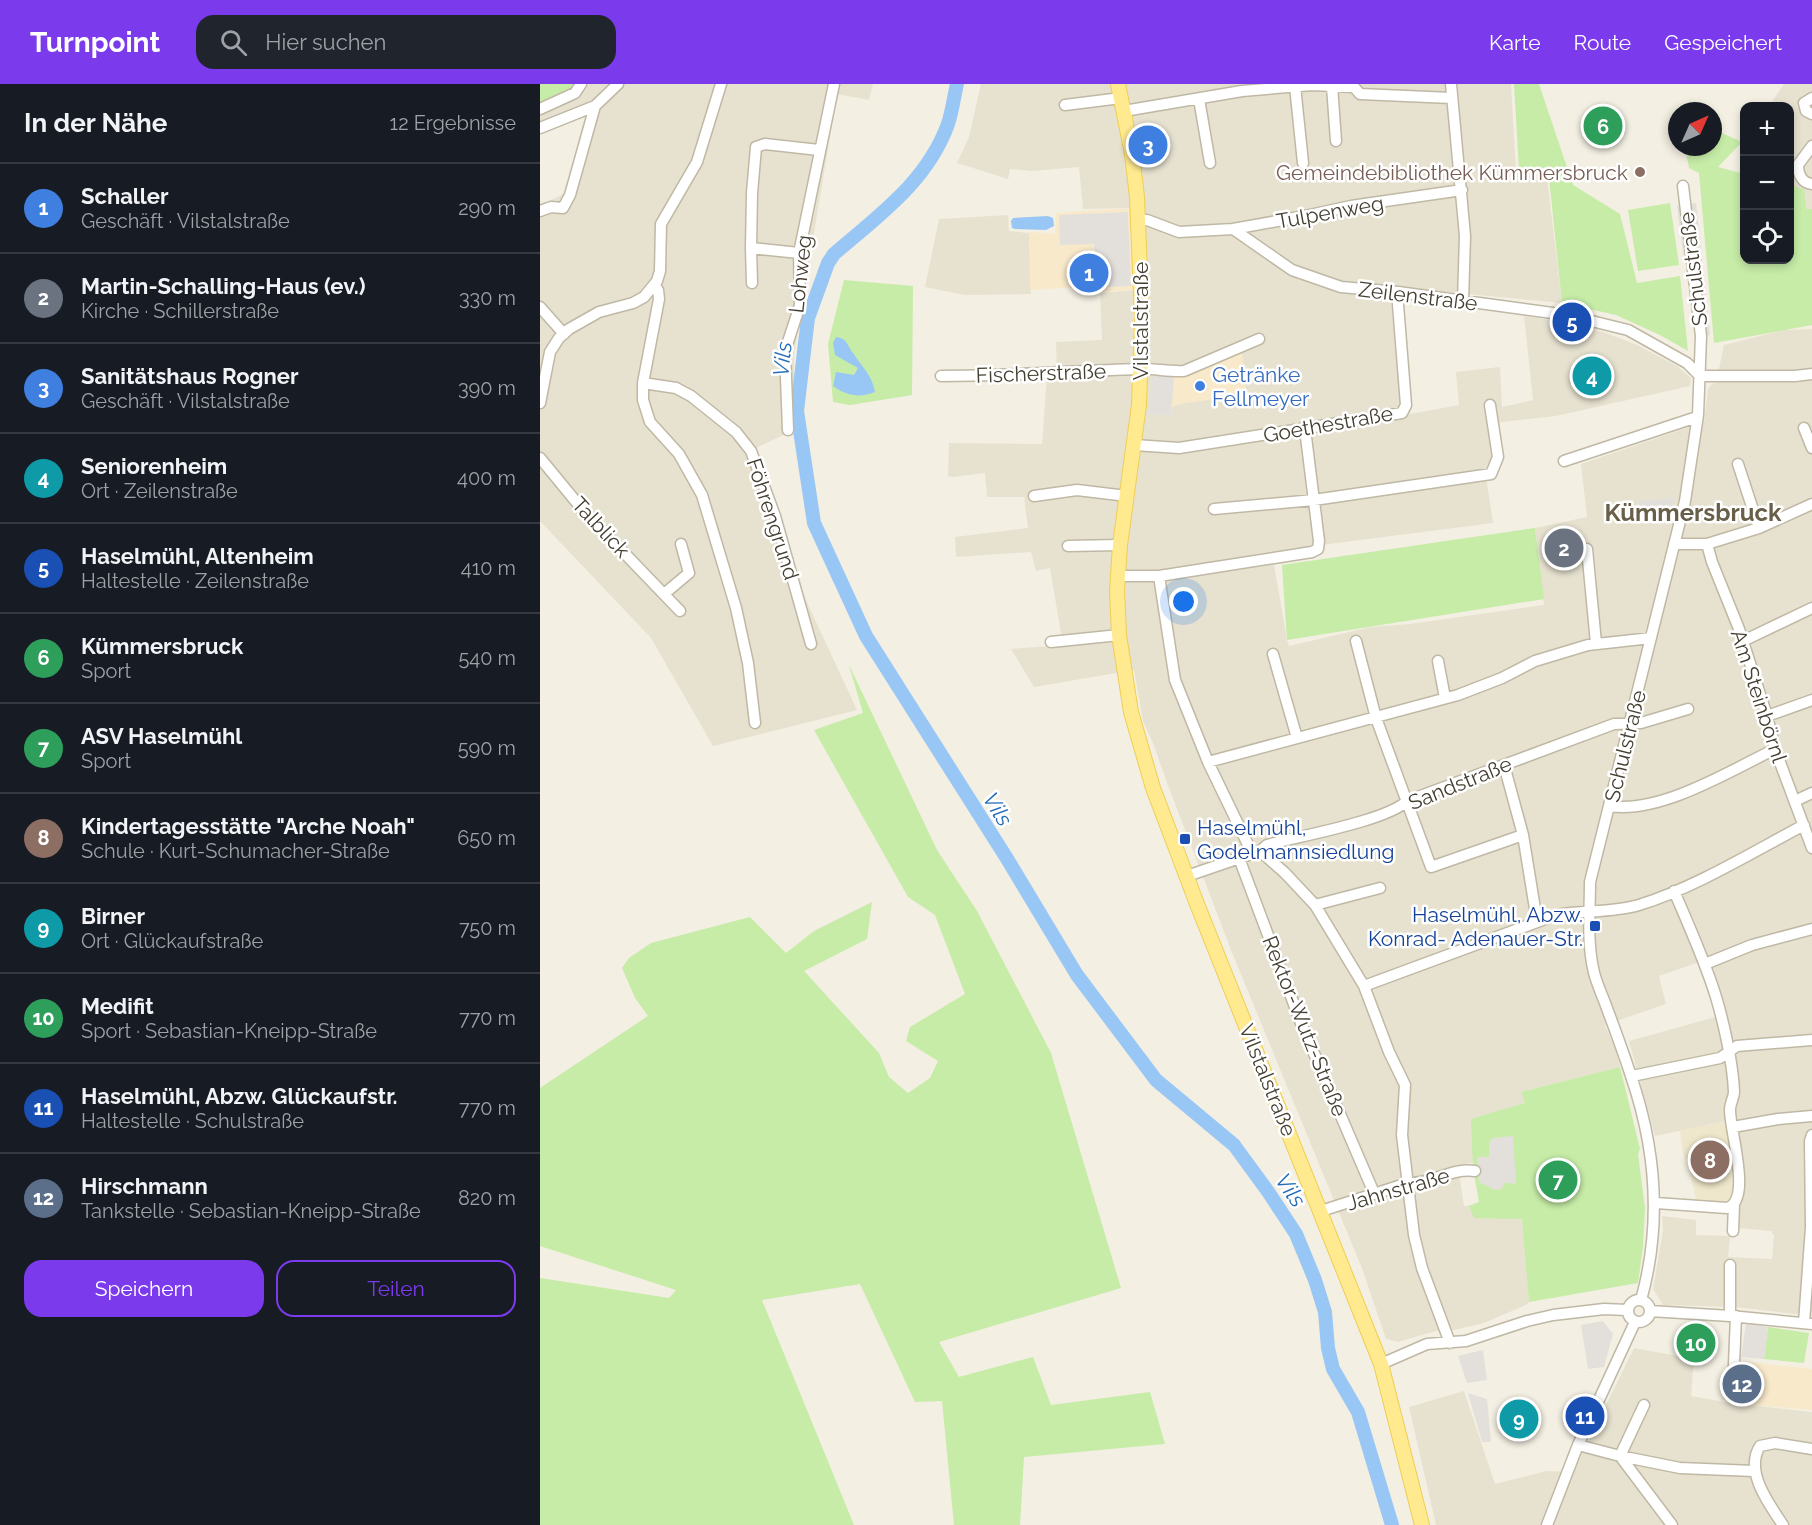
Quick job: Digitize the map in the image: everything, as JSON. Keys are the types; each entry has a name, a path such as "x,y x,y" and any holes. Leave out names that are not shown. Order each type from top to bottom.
{"main road":[{"name":"Vilstalstraße","path":"1118,84 1132,154 1138,220 1142,320 1142,369 1118,576 1119,634 1131,712 1153,788 1382,1364 1422,1525"}],"street":[{"path":"540,109 575,93 581,84"},
{"path":"540,128 595,106 618,84"},
{"path":"540,403 550,352 564,334 599,312 633,303 644,297 654,285 660,270 661,224 697,162 721,84"},
{"name":"Lohweg","path":"788,430 786,351 800,305 799,254 834,84"},
{"path":"1451,84 1465,236 1463,301"},
{"path":"1065,105 1123,105 1198,99 1295,86 1354,87 1360,94 1451,98"},
{"path":"1295,86 1303,163"},
{"path":"1332,86 1336,141"},
{"path":"1812,98 1804,103 1806,111 1812,114"},
{"path":"1198,99 1210,163"},
{"path":"540,212 551,207 563,208 570,195 595,106"},
{"path":"752,283 752,194 756,147 765,144 819,150"},
{"path":"1794,160 1812,146"},
{"path":"1794,166 1800,177 1808,184 1812,184"},
{"name":"Schulstraße","path":"1641,1300 1646,1281 1656,1203 1648,1139 1632,1076 1593,970 1589,939 1590,882 1685,501 1697,417 1701,336 1683,186"},
{"name":"Tulpenweg","path":"1233,229 1351,206 1462,190"},
{"path":"1138,220 1148,220 1179,232 1233,229"},
{"name":"Zeilenstraße","path":"1233,229 1292,270 1341,287 1397,292 1568,315 1628,330 1687,363 1700,376"},
{"path":"751,248 799,254"},
{"path":"654,285 658,290 659,299 643,400 650,422 680,454 702,495 736,608 748,663 755,723"},
{"name":"Goethestraße","path":"1134,445 1179,448 1402,413 1406,409 1397,292"},
{"path":"540,307 564,334"},
{"name":"Fischerstraße","path":"940,376 1016,376 1142,369 1184,371 1259,339"},
{"path":"1700,376 1812,374"},
{"name":"Föhrengrund","path":"644,383 676,388 691,396 736,432 751,451 775,516 811,644"},
{"path":"1214,508 1314,500 1491,474 1498,457 1490,405"},
{"path":"1564,461 1697,417"},
{"path":"1804,428 1812,448"},
{"path":"1118,576 1159,576 1312,552 1318,549 1319,541 1305,429"},
{"name":"Talblick","path":"540,458 582,509 680,611"},
{"path":"1738,464 1759,528"},
{"path":"1034,496 1077,490 1127,496"},
{"path":"1674,544 1707,544 1759,528 1812,504"},
{"path":"664,594 689,573 681,544"},
{"name":"Am Steinbörnl","path":"1707,544 1743,641 1775,749 1812,848"},
{"path":"1068,546 1120,545"},
{"path":"1587,549 1596,643"},
{"path":"1159,576 1175,680 1208,762 1256,852 1285,873 1315,905 1365,986 1389,1052 1406,1085 1402,1135 1414,1235 1422,1268 1450,1343"},
{"path":"1743,641 1812,608"},
{"path":"1051,642 1119,634"},
{"path":"1208,762 1458,695 1502,678 1535,661 1596,643 1651,638"},
{"path":"1356,640 1376,718 1431,867 1523,835"},
{"path":"1273,654 1297,738"},
{"path":"1438,661 1445,698"},
{"path":"1767,716 1812,700"},
{"name":"Sandstraße","path":"1187,876 1256,852 1267,845 1378,816 1402,806 1407,801 1614,724 1641,723 1688,709"},
{"path":"1610,806 1633,807 1663,800 1775,749"},
{"path":"1504,765 1523,835 1537,921"},
{"path":"1795,801 1812,792"},
{"path":"1365,986 1557,915 1606,912 1638,905 1727,867 1804,825"},
{"name":"Rektor-Wutz-Straße","path":"1239,858 1301,1023 1374,1193"},
{"path":"1315,905 1380,888"},
{"path":"1674,891 1705,964 1716,998 1728,1051 1734,1094 1730,1109 1737,1158 1738,1195 1734,1204 1733,1231"},
{"path":"1705,964 1752,945 1812,929"},
{"path":"1632,1076 1720,1058 1737,1046 1812,1040"},
{"path":"1733,1127 1812,1116"},
{"path":"1650,1311 1808,1323 1811,1227 1810,1141 1812,1135"},
{"name":"Jahnstraße","path":"1321,1211 1408,1183 1419,1184 1464,1169 1475,1171"},
{"path":"1656,1203 1727,1208 1734,1204"},
{"path":"1730,1265 1733,1388"},
{"path":"1641,1300 1648,1304 1650,1311 1646,1320 1635,1322 1628,1316 1627,1310 1634,1301 1641,1300"},
{"path":"1382,1364 1427,1344 1466,1341 1553,1315 1627,1310"},
{"path":"1547,1525 1578,1445 1635,1322"},
{"path":"1620,1456 1644,1405"},
{"path":"1783,1525 1772,1509 1754,1471 1755,1454 1760,1446 1775,1443 1812,1449"},
{"path":"1578,1445 1680,1468 1754,1471"},
{"path":"1620,1456 1672,1525"}],"shaded area":[{"path":"581,84 873,84 869,100 837,94 794,354 794,430 756,448 792,570 857,710 713,746 651,638 540,521 540,206 565,193 585,117 540,130 540,111"},
{"path":"981,84 1511,84 1516,172 1542,170 1547,178 1562,303 1393,287 1391,304 1405,415 1459,405 1456,372 1500,367 1502,407 1533,400 1524,316 1563,322 1603,332 1635,344 1677,366 1691,378 1690,386 1556,416 1501,422 1488,426 1492,456 1485,470 1493,523 1272,553 1289,646 1371,627 1410,624 1544,605 1535,528 1587,517 1581,464 1704,422 1708,389 1716,383 1724,345 1784,330 1812,329 1812,1316 1736,1307 1663,1305 1653,1289 1663,1231 1662,1216 1696,1220 1696,1235 1730,1236 1728,1257 1772,1259 1774,1235 1771,1231 1738,1228 1743,1181 1736,1119 1655,1136 1629,1041 1726,1014 1708,959 1659,976 1666,1004 1605,1025 1616,1050 1620,1067 1521,1092 1525,1103 1474,1162 1458,1166 1464,1206 1482,1204 1523,1220 1529,1302 1484,1323 1454,1330 1436,1331 1398,1342 1386,1339 1363,1271 1231,950 1143,721 1134,670 1034,687 1011,649 1063,645 1050,568 1036,571 1031,552 956,557 955,537 1028,528 1024,497 987,497 985,473 948,476 949,443 1042,444 1047,376 1057,375 1056,342 1102,340 1100,293 1148,289 1145,205 1134,208 1083,209 1079,167 1032,171 1010,169 1008,179 957,163 969,137"},
{"path":"1784,84 1812,84 1812,218 1794,194 1794,102 1772,102"},
{"path":"1696,203 1710,335 1701,336 1691,258 1684,261 1677,206"},
{"path":"1134,208 1136,290 1079,293 1078,287 1030,290 1029,232 1055,234 1056,213"},
{"path":"1128,212 1131,286 1104,287 1095,279 1094,244 1060,245 1059,215"},
{"path":"1008,215 1009,231 1029,233 1031,294 965,295 925,287 939,219"},
{"path":"1242,352 1247,399 1225,402 1224,398 1184,403 1172,407 1171,416 1148,414 1152,375 1177,375 1193,372"},
{"path":"1152,375 1174,377 1171,416 1148,414"},
{"path":"1674,498 1672,517 1641,519 1639,501"},
{"path":"1729,1121 1734,1153 1732,1195 1729,1200 1723,1202 1696,1199 1689,1167 1683,1153 1680,1130"},
{"path":"1513,1136 1516,1184 1504,1183 1502,1189 1495,1190 1479,1182 1477,1157 1489,1157 1489,1142 1493,1138"},
{"path":"1603,1321 1613,1334 1604,1367 1588,1369 1581,1325"},
{"path":"1746,1323 1768,1327 1764,1359 1741,1357"},
{"path":"1634,1348 1694,1359 1691,1396 1730,1403 1812,1412 1812,1525 1436,1525 1409,1407 1464,1391 1495,1484 1547,1471 1573,1472"},
{"path":"1483,1350 1487,1380 1467,1383 1458,1356"},
{"path":"1732,1360 1812,1369 1812,1410 1730,1403"},
{"path":"1468,1393 1487,1399 1491,1442 1482,1442"}],"green space":[{"path":"540,84 580,84 575,93 540,107"},
{"path":"1514,84 1539,84 1573,185 1620,214 1637,283 1680,276 1688,351 1616,315 1562,303 1548,168 1519,169"},
{"path":"1722,133 1740,141 1740,144 1718,167 1740,173 1740,264 1794,264 1794,186 1804,189 1806,209 1812,209 1812,325 1714,343 1699,173 1689,168 1687,156 1722,156"},
{"path":"1670,203 1679,265 1638,271 1628,210"},
{"path":"844,280 913,286 912,395 850,405 833,402 828,344"},
{"path":"1535,528 1544,599 1287,640 1282,565"},
{"path":"849,665 937,850 977,911 1051,1053 1121,1288 939,1342 959,1377 1033,1357 1051,1405 1150,1392 1165,1444 1024,1457 1020,1525 954,1525 942,1401 915,1402 860,1284 762,1300 854,1525 540,1525 540,1278 669,1298 676,1290 540,1246 540,1088 648,1016 635,998 622,968 629,958 651,943 750,917 786,953 814,931 872,902 867,939 804,971 879,1053 889,1077 908,1093 930,1078 938,1061 906,1041 910,1027 965,994 935,915 908,897 814,730 863,713"},
{"path":"1620,1067 1640,1149 1638,1154 1645,1208 1638,1283 1529,1302 1522,1219 1474,1218 1469,1206 1479,1202 1473,1168 1471,1119 1525,1103 1521,1092"},
{"path":"1768,1327 1809,1333 1804,1363 1764,1359"}],"water":[{"path":"1048,216 1053,218 1054,226 1046,230 1012,228 1013,218"},
{"path":"836,337 846,342 869,376 875,392 853,395 833,386 836,372 854,375 858,368 835,355 833,343"}],"waterway":[{"name":"Vils","path":"957,84 948,124 928,163 900,196 834,254 828,263 808,318 797,411 814,523 866,636 1006,857 1077,975 1156,1080 1234,1145 1296,1234 1325,1312 1328,1348 1333,1369 1358,1412 1392,1525"}],"place":[{"name":"Kümmersbruck","path":"1603,126"},
{"name":"Sanitätshaus Rogner","path":"1148,145"},
{"name":"Gemeindebibliothek Kümmersbruck","path":"1640,172"},
{"name":"Schaller","path":"1089,273"},
{"name":"Haselmühl, Altenheim","path":"1572,322"},
{"name":"Seniorenheim","path":"1592,376"},
{"name":"Getränke Fellmeyer","path":"1200,386"},
{"name":"Martin-Schalling-Haus (ev.)","path":"1564,548"},
{"name":"Haselmühl, Godelmannsiedlung","path":"1185,839"},
{"name":"Haselmühl, Abzw. Konrad- Adenauer-Str.","path":"1595,926"},
{"name":"Kindertagesstätte \"Arche Noah\"","path":"1710,1160"},
{"name":"ASV Haselmühl","path":"1558,1180"},
{"name":"Medifit","path":"1696,1343"},
{"name":"Hirschmann","path":"1742,1384"},
{"name":"Haselmühl, Abzw. Glückaufstr.","path":"1585,1416"},
{"name":"Birner","path":"1519,1419"}],"district":[{"name":"Kümmersbruck","path":"1693,512"}]}
